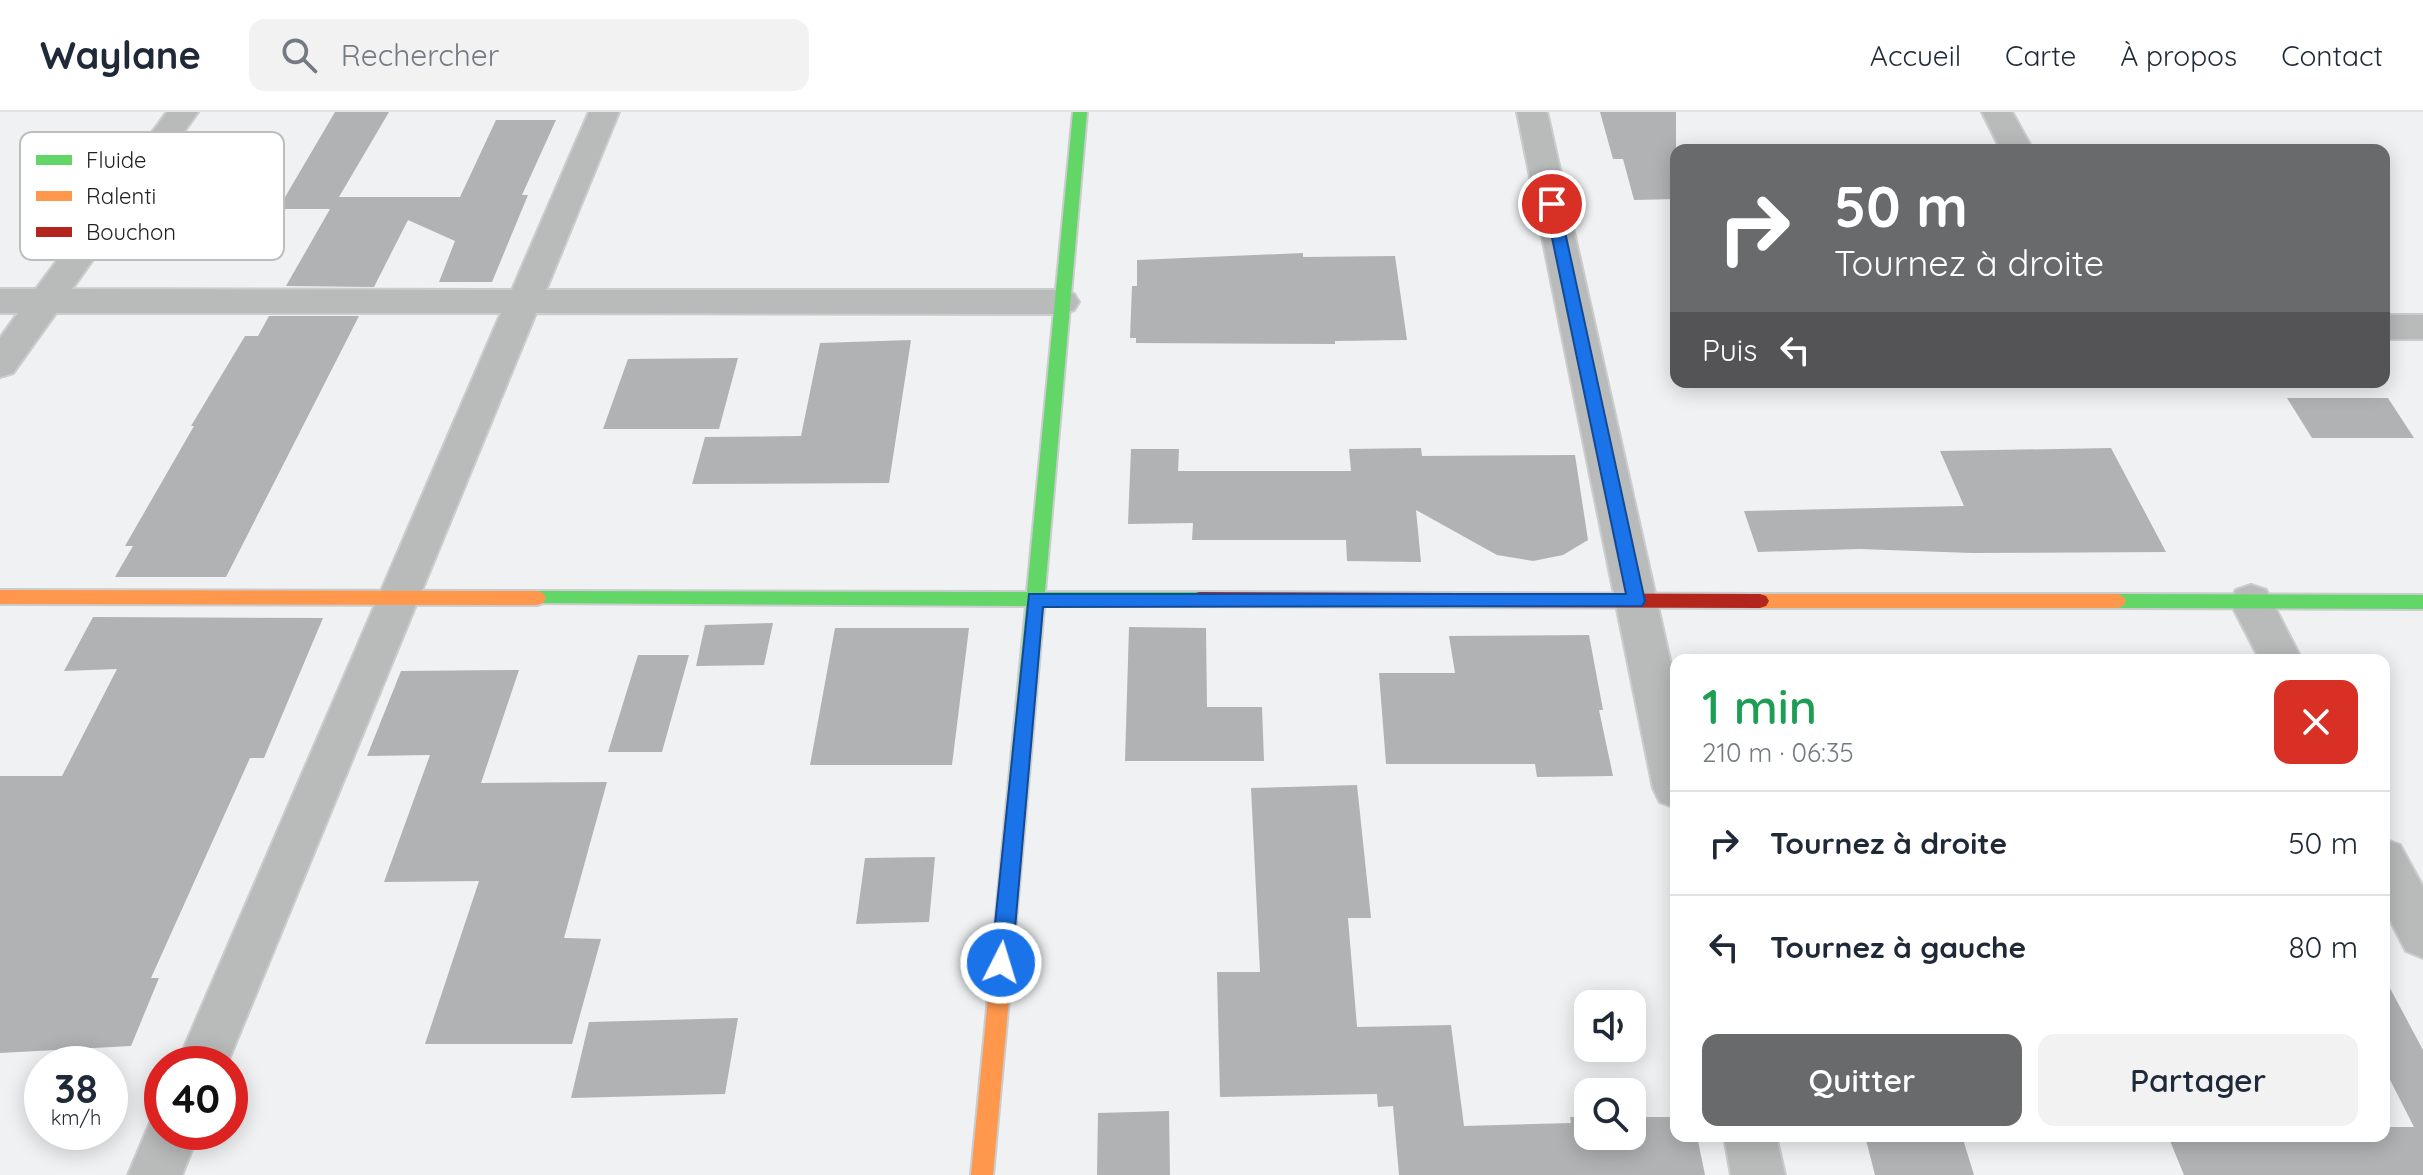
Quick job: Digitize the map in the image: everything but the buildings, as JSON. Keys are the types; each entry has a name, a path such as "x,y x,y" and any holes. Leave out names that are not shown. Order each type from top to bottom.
{"street":[{"path":"169,132 183,112"},
{"path":"210,1046 604,112"},
{"path":"982,1175 1080,112"},
{"path":"1532,112 1670,760"},
{"path":"1997,112 2014,144"},
{"path":"0,364 77,260"},
{"path":"0,301 1062,302"},
{"path":"2390,327 2423,327"},
{"path":"0,597 2423,602"},
{"path":"2251,602 2278,654"},
{"path":"2390,872 2423,935"},
{"path":"1751,1142 1758,1175"},
{"path":"155,1175 165,1150"}],"traffic: fast":[{"path":"1015,821 1080,112"},
{"path":"537,598 1199,599"},
{"path":"2117,601 2423,602"}],"traffic: slow":[{"path":"0,597 537,598"},
{"path":"1760,601 2117,601"},
{"path":"982,1175 1015,821"}],"traffic: jam":[{"path":"1199,599 1760,601"}],"route":[{"path":"1001,963 1035,599 1636,601 1552,204"}]}
